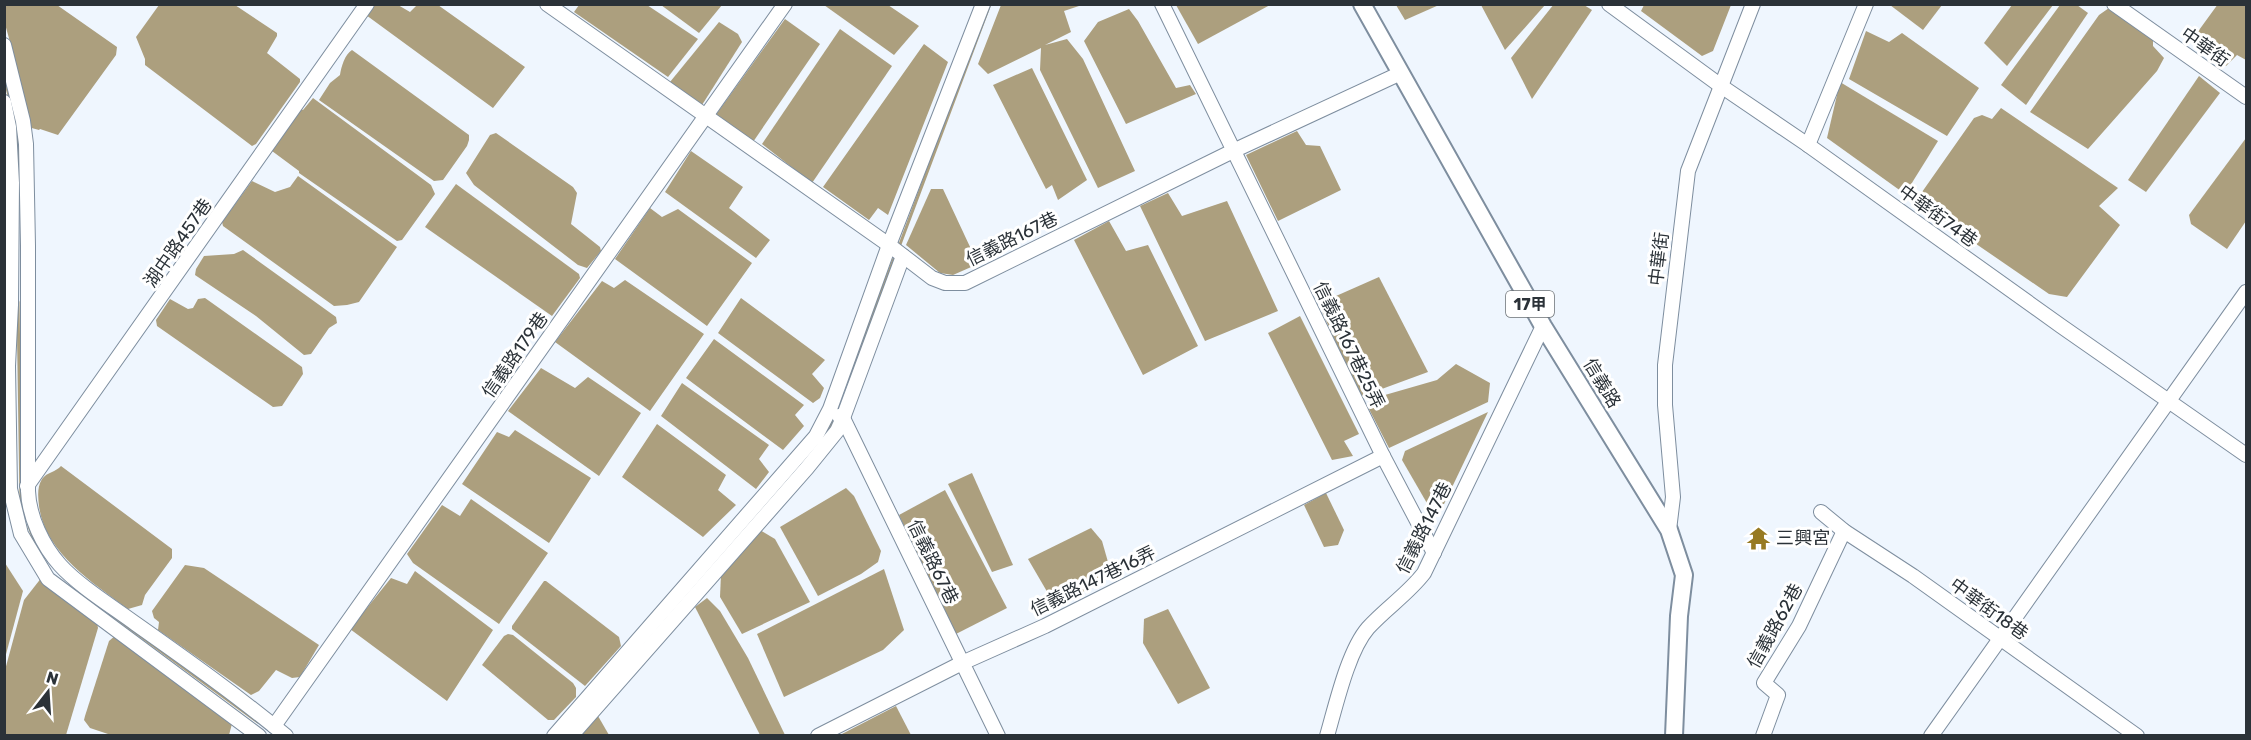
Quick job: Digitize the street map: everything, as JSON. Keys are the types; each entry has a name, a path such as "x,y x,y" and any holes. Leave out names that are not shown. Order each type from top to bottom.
{"main road":[{"name":"信義路","path":"1362,4 1474,207 1543,326 1670,530 1684,575 1679,616 1674,735"},
{"name":"信義路","path":"1374,4 1401,73"}],"street":[{"name":"湖中路457巷","path":"29,486 367,4"},
{"name":"信義路167巷","path":"547,4 896,250 932,278 945,283 965,282 1233,151 1401,73"},
{"name":"信義路179巷","path":"274,726 785,4"},
{"path":"571,735 837,431 896,250 983,4"},
{"name":"信義路167巷25弄","path":"1162,4 1383,456 1434,553"},
{"name":"中華街74巷","path":"1609,4 1721,86 2247,455"},
{"name":"中華街","path":"1670,530 1673,497 1665,405 1668,335 1688,171 1753,4"},
{"path":"1808,145 1866,4"},
{"name":"中華街","path":"2114,4 2247,97"},
{"path":"4,45 23,121 26,144 29,486 31,512 42,539 60,566 98,597 239,698 286,735"},
{"path":"4,102 9,127 12,183 8,366 10,489 21,534 48,579 259,735"},
{"path":"554,735 816,436 830,409 896,250"},
{"path":"1931,735 2247,292"},
{"name":"信義路147巷","path":"1327,735 1354,649 1368,628 1412,590 1424,573 1543,326"},
{"name":"信義路67巷","path":"830,409 843,418 998,735"},
{"name":"信義路147巷16弄","path":"818,735 962,663 1045,626 1383,456"},
{"path":"10,489 29,486"},
{"name":"中華街18巷","path":"1821,512 1844,531 1913,576 2137,735"},
{"name":"信義路62巷","path":"1763,735 1778,695 1765,686 1765,680 1799,626 1844,531"}],"shaded area":[{"path":"1554,4 1584,5 1592,10 1532,99 1511,58"},
{"path":"1644,4 1731,5 1713,51 1702,56 1641,11"},
{"path":"2218,4 2246,5 2246,60 2237,55 2226,66 2195,47 2194,37"},
{"path":"4,5 57,5 117,47 116,55 58,135 28,127 17,67 5,24"},
{"path":"159,5 235,5 277,33 267,53 300,79 300,82 256,144 252,146 145,65 145,59 136,37"},
{"path":"374,5 398,5 410,12 417,5 438,5 525,67 493,108 366,15"},
{"path":"579,5 647,5 698,39 668,77 574,12"},
{"path":"661,5 722,5 699,33"},
{"path":"824,5 888,5 919,26 894,55"},
{"path":"1001,5 1082,5 1064,11 1071,32 1045,45 1067,39 1083,59 1135,171 1098,188 1040,70 1041,48 988,74 978,64"},
{"path":"1176,5 1270,5 1198,44"},
{"path":"1396,5 1439,5 1405,20"},
{"path":"1481,5 1545,5 1505,50"},
{"path":"1890,5 1942,5 1923,30"},
{"path":"2012,5 2053,5 2007,66 1984,43"},
{"path":"2060,5 2077,5 2088,13 2026,105 2001,85"},
{"path":"2109,8 2153,38 2153,46 2164,58 2157,71 2088,149 2030,112 2099,15"},
{"path":"1129,9 1176,88 1190,85 1196,94 1126,124 1084,41 1098,22"},
{"path":"785,19 820,44 753,142 715,116"},
{"path":"719,22 738,34 742,42 702,105 670,82"},
{"path":"840,29 892,66 812,183 762,144"},
{"path":"1866,31 1889,42 1902,33 1979,88 1947,136 1849,79"},
{"path":"924,44 948,62 888,215 878,208 869,220 823,187"},
{"path":"352,50 469,135 467,146 443,180 434,181 319,100 330,83 340,75 345,58"},
{"path":"1032,68 1087,180 1058,200 1052,185 1046,189 993,85"},
{"path":"2199,76 2220,93 2146,192 2128,180"},
{"path":"1840,82 1938,141 1905,194 1827,138"},
{"path":"313,98 431,185 435,194 402,240 397,241 299,173 272,151 301,109 303,110"},
{"path":"2001,108 2118,188 2099,206 2120,225 2067,297 2049,294 1915,202 1974,118 1982,115 1992,119"},
{"path":"1297,131 1306,145 1320,146 1341,190 1278,221 1246,155"},
{"path":"496,133 573,187 577,193 571,224 600,247 601,251 587,268 578,265 474,185 466,173 490,135"},
{"path":"2246,138 2246,221 2227,249 2191,224 2189,215"},
{"path":"691,151 743,187 729,208 770,240 756,258 665,192"},
{"path":"298,176 397,247 359,302 334,306 223,226 222,222 252,181 275,192 290,187"},
{"path":"456,184 579,274 580,278 552,316 425,227"},
{"path":"931,189 943,189 978,264 953,275 940,273 906,245"},
{"path":"1168,193 1182,216 1227,201 1278,311 1205,341 1140,206"},
{"path":"650,208 662,217 678,209 752,263 707,326 615,259"},
{"path":"1109,221 1126,251 1148,245 1198,346 1143,375 1074,240"},
{"path":"243,250 336,317 337,323 329,328 311,354 304,355 256,316 195,275 204,256 234,254"},
{"path":"1379,277 1428,372 1360,397 1320,307 1336,296"},
{"path":"625,280 704,334 650,411 555,342 602,281 614,288"},
{"path":"205,298 302,367 303,374 282,406 273,407 157,326 156,320 170,299 188,309 193,308 198,299"},
{"path":"741,298 825,360 812,374 824,388 820,398 813,403 718,333"},
{"path":"1300,316 1359,434 1344,441 1353,456 1332,460 1268,333"},
{"path":"714,339 804,405 795,415 804,426 783,450 686,378"},
{"path":"1456,364 1490,383 1488,402 1389,448 1369,409 1371,399 1437,380"},
{"path":"541,368 575,388 588,377 641,413 599,476 508,411"},
{"path":"682,383 769,445 759,459 769,472 756,489 661,416"},
{"path":"1488,412 1444,504 1428,505 1402,460 1405,451"},
{"path":"657,424 726,475 718,490 736,505 703,537 622,477"},
{"path":"515,430 591,478 549,543 462,484 497,432 509,437"},
{"path":"61,466 172,549 172,558 145,595 142,605 128,609 100,589 73,565 51,538 43,523 38,496 40,482"},
{"path":"972,473 1013,565 992,572 948,484"},
{"path":"846,488 854,496 881,551 878,562 861,574 818,596 780,527"},
{"path":"945,490 1007,608 954,635 899,515"},
{"path":"1326,493 1344,530 1338,545 1324,547 1304,505"},
{"path":"471,499 548,553 499,624 413,563 407,554 442,505 460,516"},
{"path":"1091,528 1102,541 1112,576 1056,607 1028,559"},
{"path":"760,530 775,539 810,602 742,634 720,597 721,574"},
{"path":"5,563 23,591 5,658"},
{"path":"185,565 204,568 319,645 300,677 292,678 276,670 259,691 251,695 158,630 159,622 154,618 152,611"},
{"path":"884,569 904,630 883,650 784,697 757,634"},
{"path":"415,571 493,630 447,701 350,629 391,578 407,584"},
{"path":"42,577 96,617 98,628 66,735 5,736 5,670 24,600"},
{"path":"544,581 619,637 621,646 585,686 512,629"},
{"path":"707,598 720,611 748,658 785,735 760,735 695,607"},
{"path":"1168,609 1210,688 1178,704 1143,643 1144,619"},
{"path":"508,634 513,635 573,683 576,688 576,697 554,720 548,720 482,665"},
{"path":"116,635 233,720 229,735 114,736 90,728 84,720 85,716 109,641"},
{"path":"896,706 911,735 840,735"},
{"path":"598,716 609,735 580,735"}],"waterway":[{"path":"899,247 990,4"},
{"path":"4,75 13,113"},
{"path":"15,128 18,139 18,163"},
{"path":"847,382 895,256"},
{"path":"18,302 21,501 25,514"},
{"path":"820,441 827,433 834,416"},
{"path":"29,526 39,546"},
{"path":"109,613 258,722"}],"place":[{"name":"三興宮","path":"1758,538"}]}
